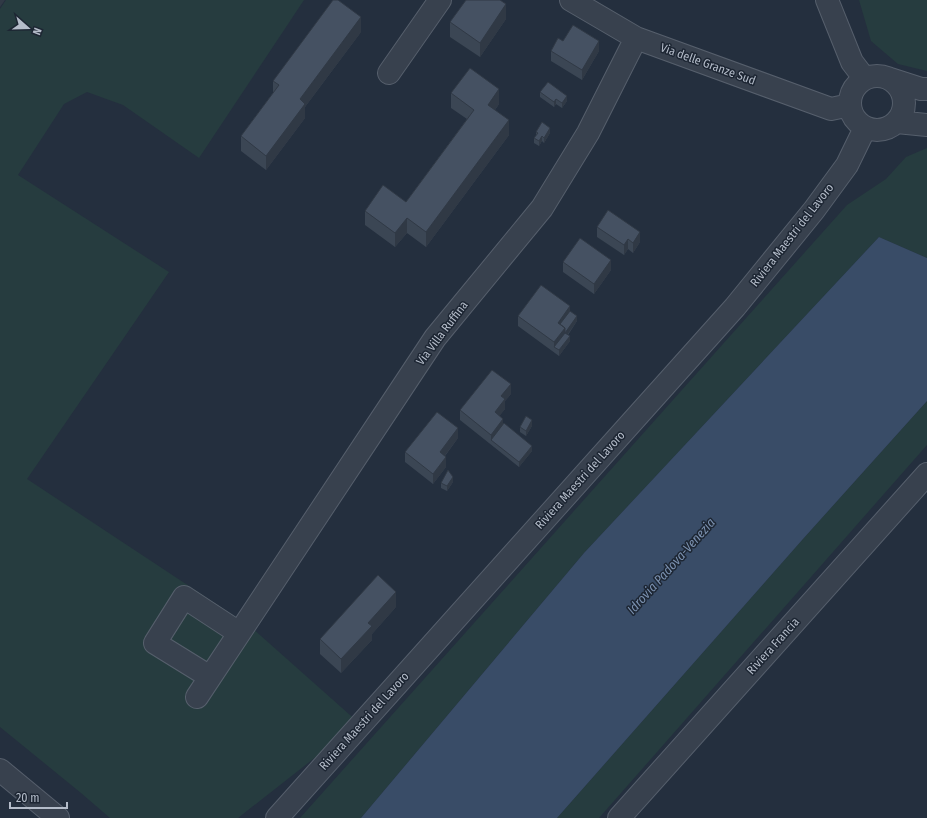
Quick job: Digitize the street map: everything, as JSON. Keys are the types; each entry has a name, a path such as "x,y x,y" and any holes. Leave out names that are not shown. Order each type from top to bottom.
{"street":[{"path":"389,73 440,0"},
{"name":"Via delle Granze Sud","path":"571,0 636,38 831,109 850,105"},
{"path":"827,0 852,62 865,79"},
{"name":"Via Villa Ruffina","path":"198,697 436,338 542,208 588,133 636,38"},
{"path":"890,80 900,88 904,100 903,112 897,122 887,129 876,131 865,128 852,114 850,105 852,94 857,85 865,79 878,76 921,89 927,88"},
{"path":"897,122 927,125"},
{"name":"Riviera Maestri del Lavoro","path":"277,818 735,307 814,210 847,165 865,128"},
{"name":"Riviera Francia","path":"619,818 927,474"},
{"path":"210,677 156,643 184,596 241,630"},
{"path":"0,770 58,818"}],"green space":[{"path":"6,0 304,0 199,158 123,105 87,92 64,104 18,175 169,272 27,479 251,627 359,723 238,818 110,818 0,727 0,9"},
{"path":"859,0 927,0 927,71 898,64 871,41"},
{"path":"927,148 927,258 879,237 584,553 361,818 300,818 847,205 886,179 906,157"},
{"path":"927,401 927,445 599,818 557,818 803,539"}],"water":[{"name":"Idrovia Padova-Venezia","path":"879,237 927,258 927,401 557,818 361,818 584,553"}],"building":[{"path":"333,0 338,0 361,17 300,99 305,104 266,156 241,136 279,85 273,81"},
{"path":"466,0 500,0 506,4 480,43 450,22"},
{"path":"573,25 599,41 582,70 551,51 558,38 563,41"},
{"path":"470,68 499,89 488,105 509,120 426,232 407,218 395,233 365,211 383,185 406,202 474,110 451,93"},
{"path":"548,82 567,96 562,103 556,99 554,102 540,92"},
{"path":"542,122 550,128 544,138 542,136 539,141 534,138 538,133 536,132"},
{"path":"608,210 640,232 633,243 628,239 624,245 597,227"},
{"path":"580,238 611,260 594,284 563,262"},
{"path":"541,285 570,306 558,323 565,328 554,342 518,316"},
{"path":"570,311 577,316 565,333 565,328 560,324"},
{"path":"565,333 570,336 559,350 554,347"},
{"path":"492,370 511,384 501,396 505,399 495,412 503,419 491,435 460,410"},
{"path":"437,412 458,428 440,452 446,457 433,474 405,452"},
{"path":"526,416 532,420 526,431 520,427"},
{"path":"504,423 532,446 519,462 491,440"},
{"path":"448,470 453,477 447,486 441,483"},
{"path":"378,575 396,592 368,623 372,626 341,659 320,639"}]}
